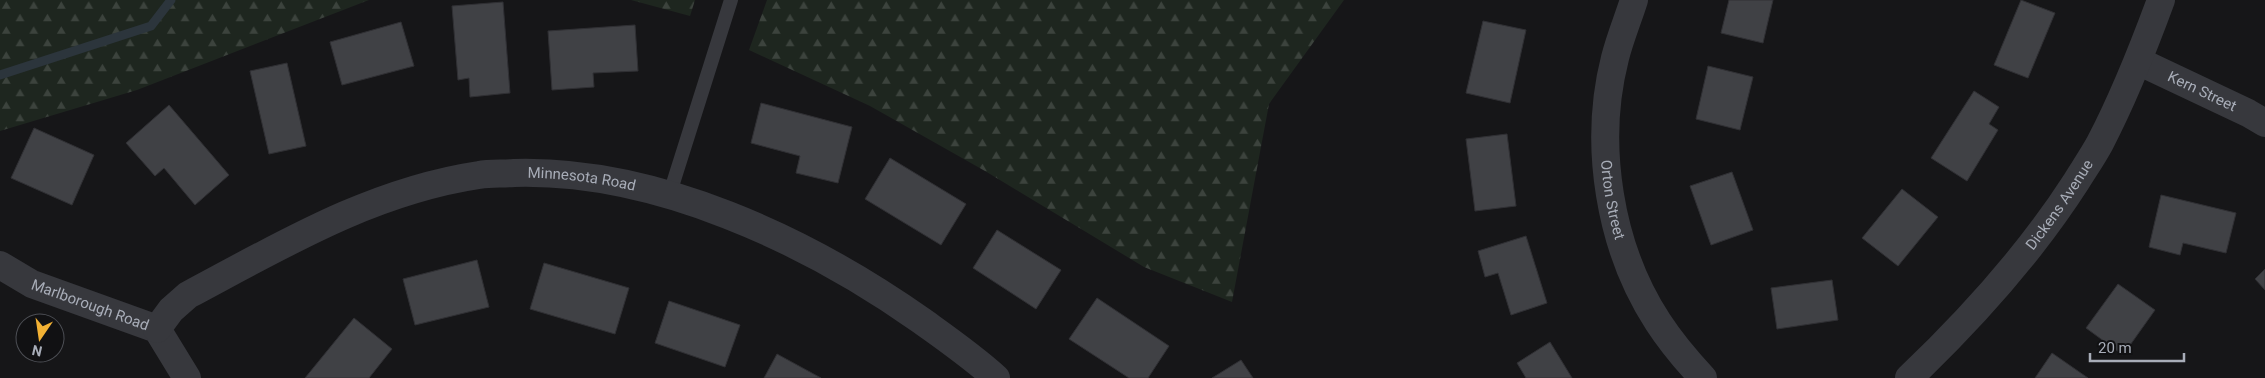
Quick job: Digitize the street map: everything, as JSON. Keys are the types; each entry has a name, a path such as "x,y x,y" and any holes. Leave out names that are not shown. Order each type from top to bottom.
{"street":[{"name":"Orton Street","path":"1634,0 1615,58 1607,106 1605,136 1608,181 1619,236 1633,274 1658,321 1704,378"},
{"name":"Dickens Avenue","path":"1909,378 1964,324 2003,281 2052,219 2099,144 2138,62 2161,0"},
{"name":"Kern Street","path":"2138,62 2248,113 2265,123"},
{"name":"Minnesota Road","path":"157,329 171,310 188,296 316,227 361,207 408,190 480,174 546,172 612,180 669,196 756,226 818,256 891,299 960,348 996,378"},
{"name":"Marlborough Road","path":"0,265 32,284 157,329 187,378"}],"lane":[{"path":"669,196 731,0"}],"green space":[{"path":"0,0 369,0 137,90 0,131"},
{"path":"631,0 695,0 690,16"},
{"path":"767,0 1344,0 1269,104 1232,302 1144,267 985,171 870,106 749,50"}],"building":[{"path":"1729,0 1773,0 1763,43 1721,33"},
{"path":"2021,0 2055,13 2028,78 1994,65"},
{"path":"503,2 510,93 470,97 469,78 458,80 452,6"},
{"path":"1483,21 1526,30 1510,103 1466,93"},
{"path":"401,22 414,66 342,85 330,42"},
{"path":"635,25 638,71 593,73 594,87 552,90 548,31"},
{"path":"287,63 306,146 269,154 250,71"},
{"path":"1708,66 1753,77 1740,130 1696,119"},
{"path":"1974,91 1999,107 1989,124 1998,130 1967,181 1931,158"},
{"path":"761,103 852,127 838,183 796,173 800,156 751,143"},
{"path":"169,105 229,175 195,205 164,168 155,176 126,143"},
{"path":"34,128 94,155 72,205 11,178"},
{"path":"1507,134 1516,206 1475,211 1466,139"},
{"path":"890,158 966,204 941,245 865,199"},
{"path":"1732,172 1753,230 1711,245 1690,186"},
{"path":"1902,189 1938,217 1898,266 1862,238"},
{"path":"2161,195 2236,213 2226,253 2183,243 2180,255 2149,247"},
{"path":"997,230 1061,270 1036,309 973,268"},
{"path":"1526,236 1547,303 1511,315 1498,273 1485,277 1478,251"},
{"path":"477,260 489,307 415,325 403,279"},
{"path":"544,263 629,288 615,334 530,309"},
{"path":"2265,269 2265,290 2255,279"},
{"path":"1832,280 1838,320 1777,329 1771,288"},
{"path":"2118,284 2155,310 2123,355 2086,328"},
{"path":"1097,298 1169,346 1148,378 1129,378 1069,339"},
{"path":"669,301 740,325 725,367 655,343"},
{"path":"354,318 392,349 369,378 305,378"},
{"path":"1550,342 1572,378 1526,378 1517,363"},
{"path":"2052,353 2088,378 2035,378"},
{"path":"777,354 821,378 764,378"},
{"path":"1241,360 1253,378 1212,378"}],"waterway":[{"path":"0,75 151,26 171,0"}]}
